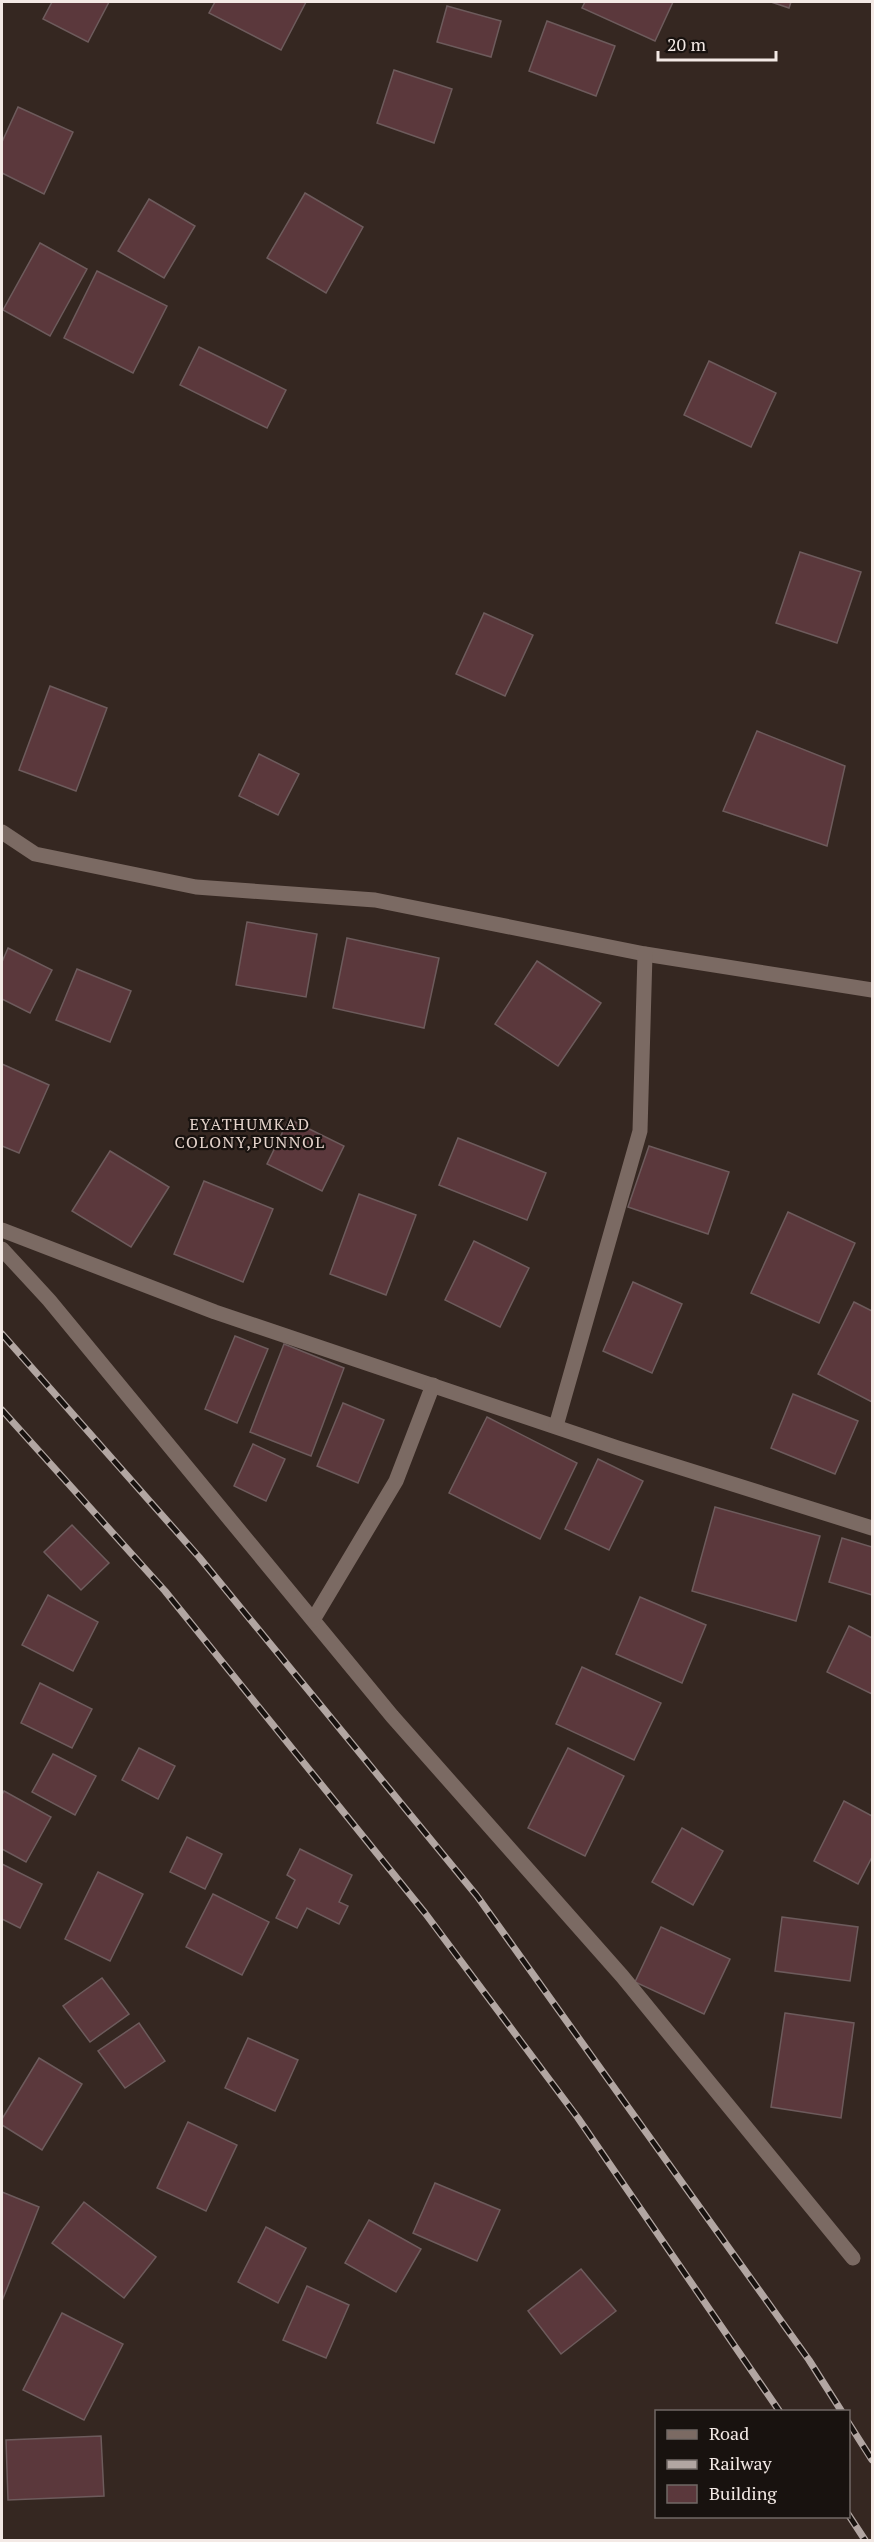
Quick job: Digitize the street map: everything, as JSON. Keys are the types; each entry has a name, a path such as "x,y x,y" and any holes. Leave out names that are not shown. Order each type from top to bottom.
{"street":[{"path":"2,832 36,854 195,887 375,900 645,954 873,990"},
{"path":"556,1426 640,1131 645,954"},
{"path":"2,1230 215,1312 771,1498 873,1528"},
{"path":"2,1249 49,1300 392,1716 622,1976 854,2258"},
{"path":"313,1620 396,1481 433,1385"}],"building":[{"path":"52,2 109,2 88,42 43,19"},
{"path":"215,2 306,2 281,50 209,13"},
{"path":"585,2 673,2 655,41 582,8"},
{"path":"771,2 791,2 789,8"},
{"path":"447,6 501,21 491,57 437,42"},
{"path":"547,21 615,46 596,96 529,71"},
{"path":"394,70 452,89 434,143 377,123"},
{"path":"18,107 73,132 44,194 2,173 2,142"},
{"path":"305,193 363,227 326,293 267,258"},
{"path":"149,199 195,226 164,278 118,251"},
{"path":"40,243 87,269 50,336 3,310"},
{"path":"97,271 167,306 133,373 64,338"},
{"path":"199,347 286,390 267,428 180,385"},
{"path":"709,361 776,393 751,447 684,415"},
{"path":"800,552 861,572 837,643 776,623"},
{"path":"484,613 533,635 505,696 456,674"},
{"path":"50,686 107,708 76,791 19,770"},
{"path":"757,731 845,766 827,846 723,811"},
{"path":"259,754 299,774 278,815 239,796"},
{"path":"247,922 317,934 306,997 236,985"},
{"path":"347,938 439,958 424,1028 333,1008"},
{"path":"8,948 52,970 30,1013 2,999 2,962"},
{"path":"537,961 601,1003 558,1066 495,1024"},
{"path":"77,969 131,991 110,1042 56,1020"},
{"path":"2,1064 49,1085 19,1153 2,1146"},
{"path":"289,1119 344,1146 322,1191 267,1164"},
{"path":"458,1138 546,1173 527,1220 439,1185"},
{"path":"649,1146 729,1172 708,1234 628,1207"},
{"path":"110,1151 169,1187 131,1247 72,1211"},
{"path":"204,1181 273,1209 243,1282 174,1254"},
{"path":"359,1194 416,1215 386,1295 330,1274"},
{"path":"788,1212 855,1243 819,1323 751,1293"},
{"path":"474,1241 529,1268 500,1327 445,1300"},
{"path":"633,1282 682,1304 652,1373 603,1351"},
{"path":"854,1302 872,1311 872,1402 818,1374"},
{"path":"235,1336 268,1349 237,1423 205,1409"},
{"path":"284,1344 344,1368 311,1456 250,1432"},
{"path":"793,1394 858,1421 835,1474 771,1448"},
{"path":"343,1403 384,1420 358,1483 317,1466"},
{"path":"487,1417 577,1463 540,1539 449,1493"},
{"path":"253,1444 285,1459 266,1501 234,1486"},
{"path":"598,1459 643,1481 609,1550 565,1529"},
{"path":"715,1507 820,1536 796,1621 692,1591"},
{"path":"72,1525 109,1563 81,1590 44,1552"},
{"path":"842,1538 872,1547 872,1595 829,1582"},
{"path":"48,1595 98,1622 73,1671 22,1645"},
{"path":"640,1597 706,1625 682,1683 616,1654"},
{"path":"849,1626 872,1638 872,1694 827,1672"},
{"path":"582,1667 661,1703 634,1760 556,1724"},
{"path":"40,1683 92,1709 72,1748 21,1723"},
{"path":"139,1748 175,1766 158,1799 122,1780"},
{"path":"568,1748 624,1776 585,1856 528,1828"},
{"path":"53,1754 96,1776 75,1815 32,1792"},
{"path":"4,1791 51,1817 26,1862 2,1849 2,1795"},
{"path":"844,1801 872,1816 872,1857 858,1884 814,1861"},
{"path":"682,1828 723,1851 693,1905 652,1882"},
{"path":"187,1837 222,1854 205,1889 170,1872"},
{"path":"300,1849 352,1875 339,1902 348,1906 339,1924 307,1908 297,1928 276,1918 295,1880 287,1875"},
{"path":"2,1864 42,1884 20,1928 2,1919"},
{"path":"98,1872 143,1894 110,1961 65,1939"},
{"path":"213,1894 269,1922 242,1975 186,1947"},
{"path":"782,1917 858,1927 850,1981 775,1971"},
{"path":"661,1927 730,1959 704,2014 635,1982"},
{"path":"102,1978 129,2014 90,2042 63,2006"},
{"path":"785,2013 854,2023 841,2118 771,2107"},
{"path":"139,2023 165,2061 125,2088 98,2051"},
{"path":"248,2038 298,2060 275,2111 225,2088"},
{"path":"39,2058 82,2084 42,2150 2,2125 2,2119"},
{"path":"188,2122 237,2145 206,2211 157,2188"},
{"path":"435,2183 500,2210 477,2261 413,2233"},
{"path":"2,2192 39,2207 2,2301"},
{"path":"84,2202 156,2257 124,2298 52,2243"},
{"path":"369,2220 421,2249 396,2292 345,2263"},
{"path":"266,2227 306,2248 278,2303 238,2282"},
{"path":"581,2269 616,2311 561,2354 528,2311"},
{"path":"307,2286 349,2305 326,2358 283,2340"},
{"path":"62,2313 123,2344 84,2420 23,2390"},
{"path":"101,2436 104,2496 8,2500 6,2440"}],"railway":[{"path":"2,1334 199,1557 477,1896 809,2360 841,2410"},
{"path":"2,1410 165,1591 425,1913 578,2118 779,2410"},
{"path":"850,2425 872,2460"},
{"path":"850,2517 865,2540"}],"district":[{"name":"EYATHUMKAD COLONY,PUNNOL","path":"250,1133"}]}
